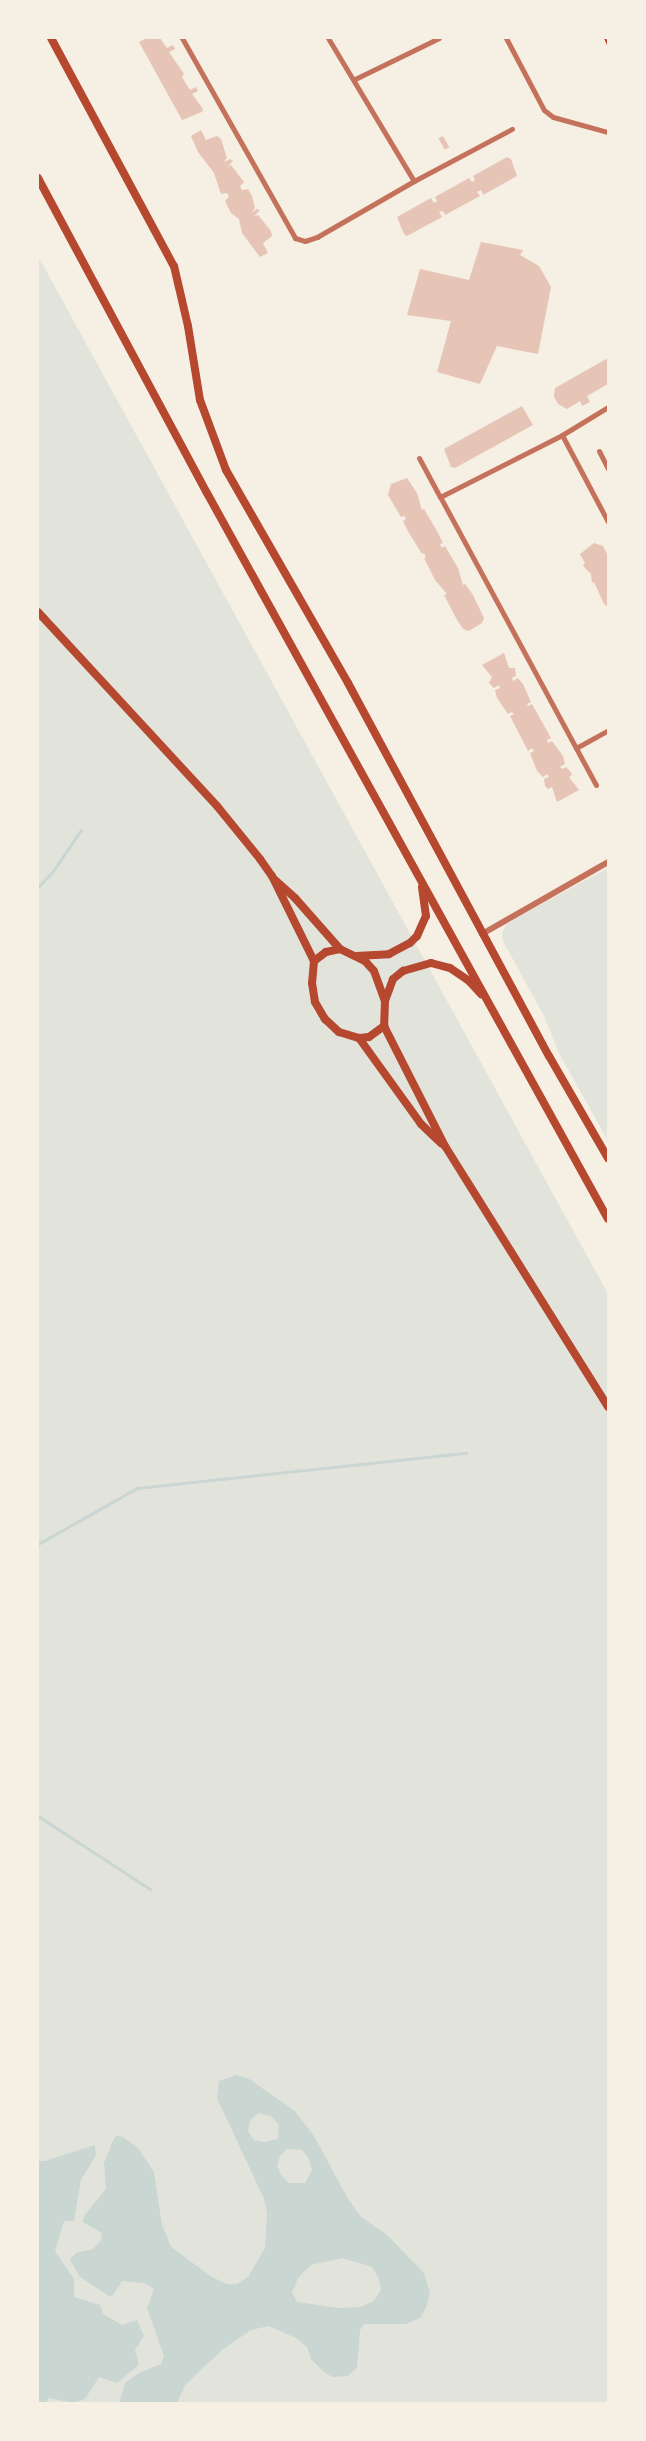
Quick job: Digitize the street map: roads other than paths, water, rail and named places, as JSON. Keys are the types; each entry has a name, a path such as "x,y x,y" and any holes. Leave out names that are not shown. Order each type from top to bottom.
{"main road":[{"path":"51,38 174,266 188,326 200,400 226,470 349,685 482,934 609,1158"},
{"path":"38,178 207,492 609,1219"},
{"path":"38,612 217,806 272,876 295,898 340,949 356,956 374,971 385,1001"},
{"path":"356,956 389,954 401,949 417,936 426,916 426,906 416,869"},
{"path":"272,876 314,961 312,983 315,1002 325,1019 339,1032 359,1038 369,1037 384,1026"},
{"path":"314,961 326,952 340,949"},
{"path":"489,1003 469,981 450,968 431,963 403,971 393,979 385,1001 384,1026 445,1146 609,1407"},
{"path":"359,1038 421,1124 445,1146"},
{"path":"600,1203 609,1207"}],"street":[{"path":"182,38 295,238 305,241 317,237 414,181 512,129"},
{"path":"328,38 355,79 414,181"},
{"path":"355,79 439,38"},
{"path":"506,38 544,110 554,117 609,132"},
{"path":"440,497 562,435 609,407"},
{"path":"562,435 609,522"},
{"path":"599,451 609,469"},
{"path":"419,458 596,785"},
{"path":"576,748 609,730"},
{"path":"482,934 609,862"}],"waterway":[{"path":"38,887 53,871 81,830"},
{"path":"38,1544 137,1488 466,1453"},
{"path":"38,1816 150,1889"}]}
